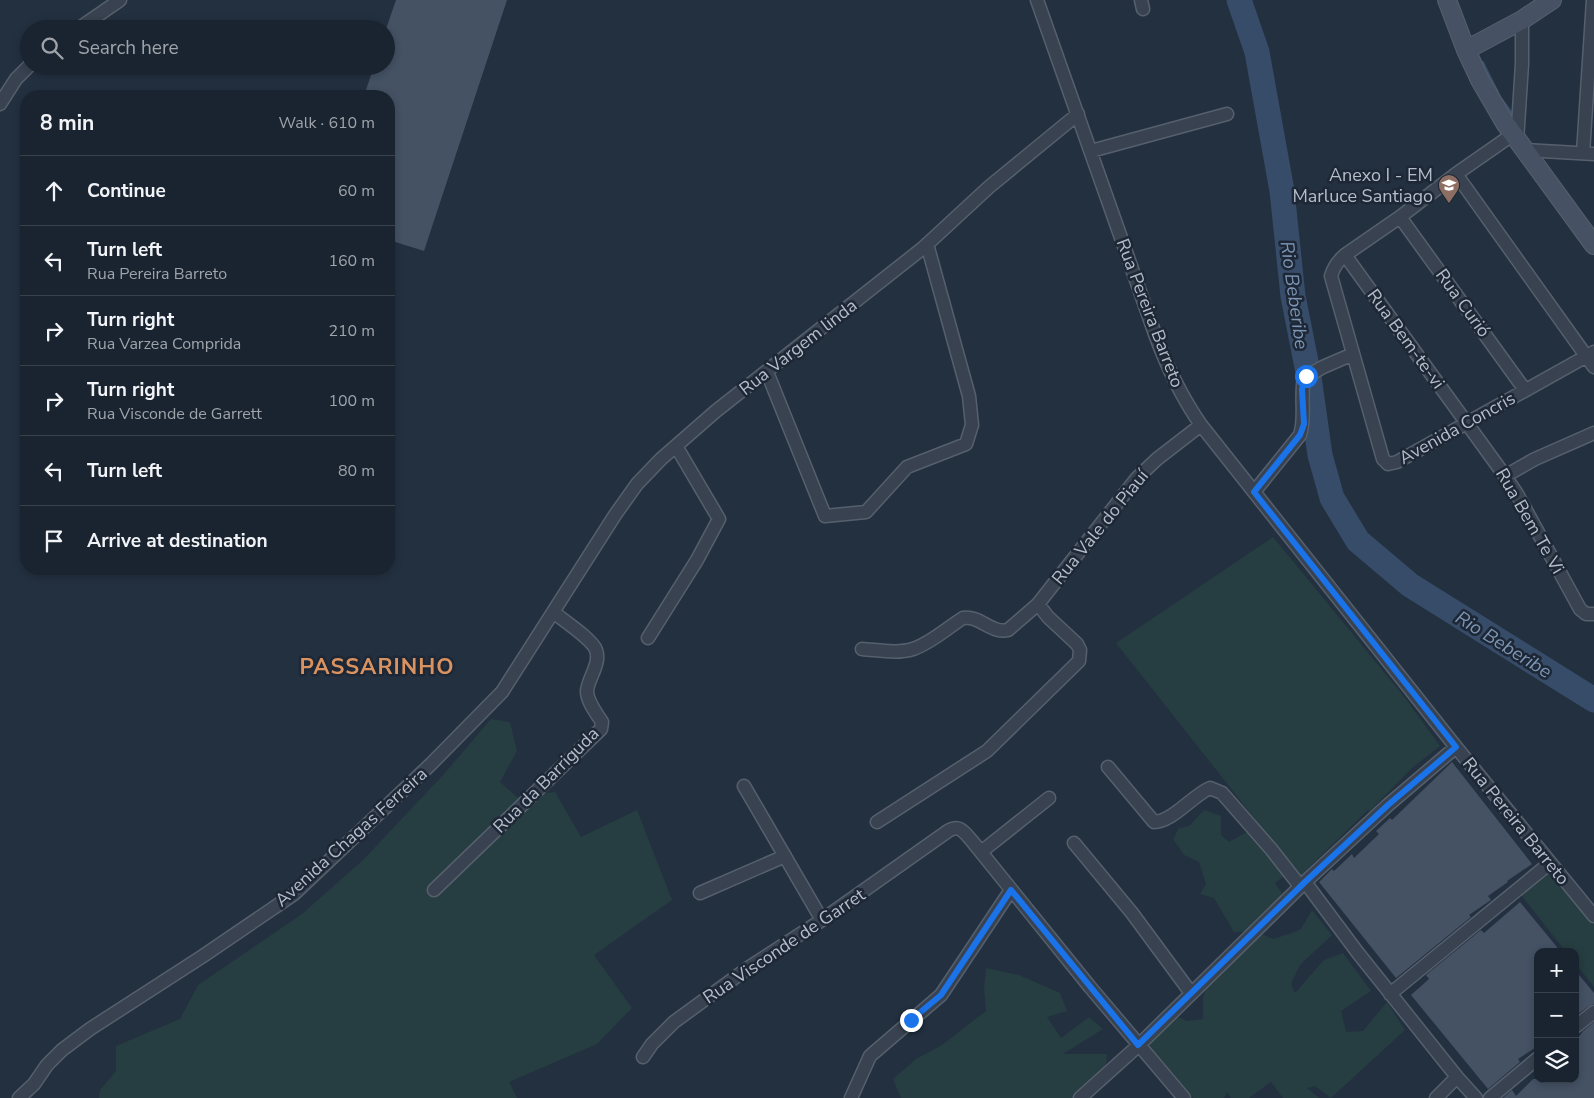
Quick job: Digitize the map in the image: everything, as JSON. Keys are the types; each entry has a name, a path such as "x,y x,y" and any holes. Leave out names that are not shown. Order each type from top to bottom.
{"street":[{"path":"91,20 120,0"},
{"name":"Rua Pereira Barreto","path":"1037,0 1164,358 1185,402 1201,425 1456,747 1594,916"},
{"path":"1447,0 1466,50 1480,80 1518,142 1594,245"},
{"path":"1466,50 1522,20 1552,0"},
{"path":"1345,255 1400,217 1456,174 1518,142 1588,154 1593,0"},
{"path":"1518,142 1522,20"},
{"path":"0,104 20,75"},
{"name":"Rua Vargem linda","path":"553,612 586,558 631,492 661,458 716,411 927,244 989,187 1078,114"},
{"path":"1091,151 1227,114"},
{"path":"1456,174 1592,358"},
{"name":"Rua Curió","path":"1400,217 1526,390"},
{"path":"767,372 826,516 866,512 907,467 966,444 972,425 970,396 927,244"},
{"name":"Avenida Concris","path":"1345,255 1338,262 1331,276 1381,454 1388,464 1397,462 1526,390 1592,358"},
{"name":"Rua Bem-te-vi","path":"1345,255 1467,423"},
{"path":"1254,492 1300,435 1304,424 1302,389 1306,376 1353,354"},
{"name":"Rua Bem Te Vi","path":"1467,423 1517,494 1580,610 1586,614 1594,614"},
{"name":"Rua Vale do Piauí","path":"862,649 898,652 912,649 926,643 963,618 969,617 996,630 1008,630 1038,604 1137,478 1201,425"},
{"path":"1506,476 1535,460 1594,433"},
{"path":"648,638 697,560 719,520 676,446"},
{"path":"877,822 987,751 1079,661 1080,650 1077,644 1048,617 1038,604"},
{"name":"Rua da Barriguda","path":"434,890 601,730 602,722 587,692 597,661 596,650 587,638 553,612"},
{"name":"Avenida Chagas Ferreira","path":"18,1098 34,1084 47,1065 57,1055 90,1028 294,894 431,764 502,692 553,612"},
{"path":"1080,1098 1192,993 1302,884 1388,805 1456,747"},
{"path":"1108,767 1154,822 1167,819 1210,788 1222,793 1302,884 1457,1078 1476,1098"},
{"path":"744,786 822,920"},
{"path":"1049,798 981,852 1138,1045 1184,1098"},
{"name":"Rua Visconde de Garret","path":"643,1057 652,1044 674,1022 748,968 822,920 948,831 957,828 961,829 981,852"},
{"path":"1074,844 1132,913 1192,993"},
{"path":"700,893 785,856"},
{"path":"1390,994 1550,863"},
{"path":"851,1098 870,1056 941,995 1011,890"},
{"path":"1579,1024 1594,1012"},
{"path":"1490,1098 1534,1061"},
{"path":"1436,1098 1457,1078"}],"green space":[{"path":"1273,537 1402,694 1440,746 1412,768 1369,812 1369,809 1300,876 1116,643"},
{"path":"491,719 510,722 517,751 500,782 517,797 555,792 581,837 637,810 672,900 594,955 632,1008 597,1044 509,1082 517,1098 99,1098 100,1090 116,1071 116,1046 180,1019 198,985 302,914 363,860 444,774"},
{"path":"1204,810 1221,816 1221,835 1229,842 1249,831 1286,875 1275,883 1282,893 1273,912 1255,931 1234,932 1214,898 1200,894 1206,884 1199,862 1184,855 1173,839 1179,828 1189,826"},
{"path":"1548,873 1594,925 1594,987 1579,968 1579,948 1563,948 1521,895"},
{"path":"1312,910 1332,935 1300,965 1291,984 1295,993 1324,960 1343,953 1371,991 1341,1011 1346,1032 1363,1031 1387,1002 1405,1030 1331,1098 1315,1086 1307,1088 1319,1098 1283,1098 1271,1082 1249,1098 1231,1098 1227,1092 1224,1098 1193,1098 1142,1041 1178,1017 1187,1021 1203,1019 1203,998 1206,987 1259,933 1273,939 1292,933 1301,929"},
{"path":"986,968 1019,975 1060,993 1067,1011 1047,1017 1061,1038 1089,1017 1103,1029 1063,1054 1107,1054 1106,1066 1076,1098 901,1098 893,1079 916,1059 942,1045 986,1011 984,989"}],"building":[{"path":"396,0 507,0 424,251 395,242 395,90 366,90 371,75 395,75 395,20 389,20"},
{"path":"1452,762 1532,864 1488,896 1491,900 1469,915 1471,917 1396,978 1319,882 1332,869 1334,871 1352,854 1354,858 1379,834 1376,831 1390,818 1392,820"},
{"path":"1520,902 1558,948 1534,948 1534,1049 1518,1059 1520,1062 1488,1089 1411,995 1429,979 1426,975 1481,930 1484,933"},
{"path":"1579,975 1594,993 1594,1004 1579,1013"},
{"path":"1594,1022 1594,1098 1503,1098 1512,1090 1516,1096 1533,1079 1534,1083 1579,1083 1579,1036"}],"waterway":[{"name":"Rio Beberibe","path":"1239,0 1257,52 1282,191 1293,296 1309,377 1320,455 1332,498 1358,541 1410,585 1594,700"},
{"path":"1482,63 1497,93"},
{"path":"1501,100 1513,116"}],"place":[{"name":"Anexo I - EM Marluce Santiago","path":"1449,204"}],"district":[{"name":"PASSARINHO","path":"377,666"}],"route":[{"path":"911,1020 941,995 1011,890 1138,1045 1305,882 1388,805 1456,747 1254,492 1285,456 1300,435 1304,424 1302,389 1306,376"}]}
